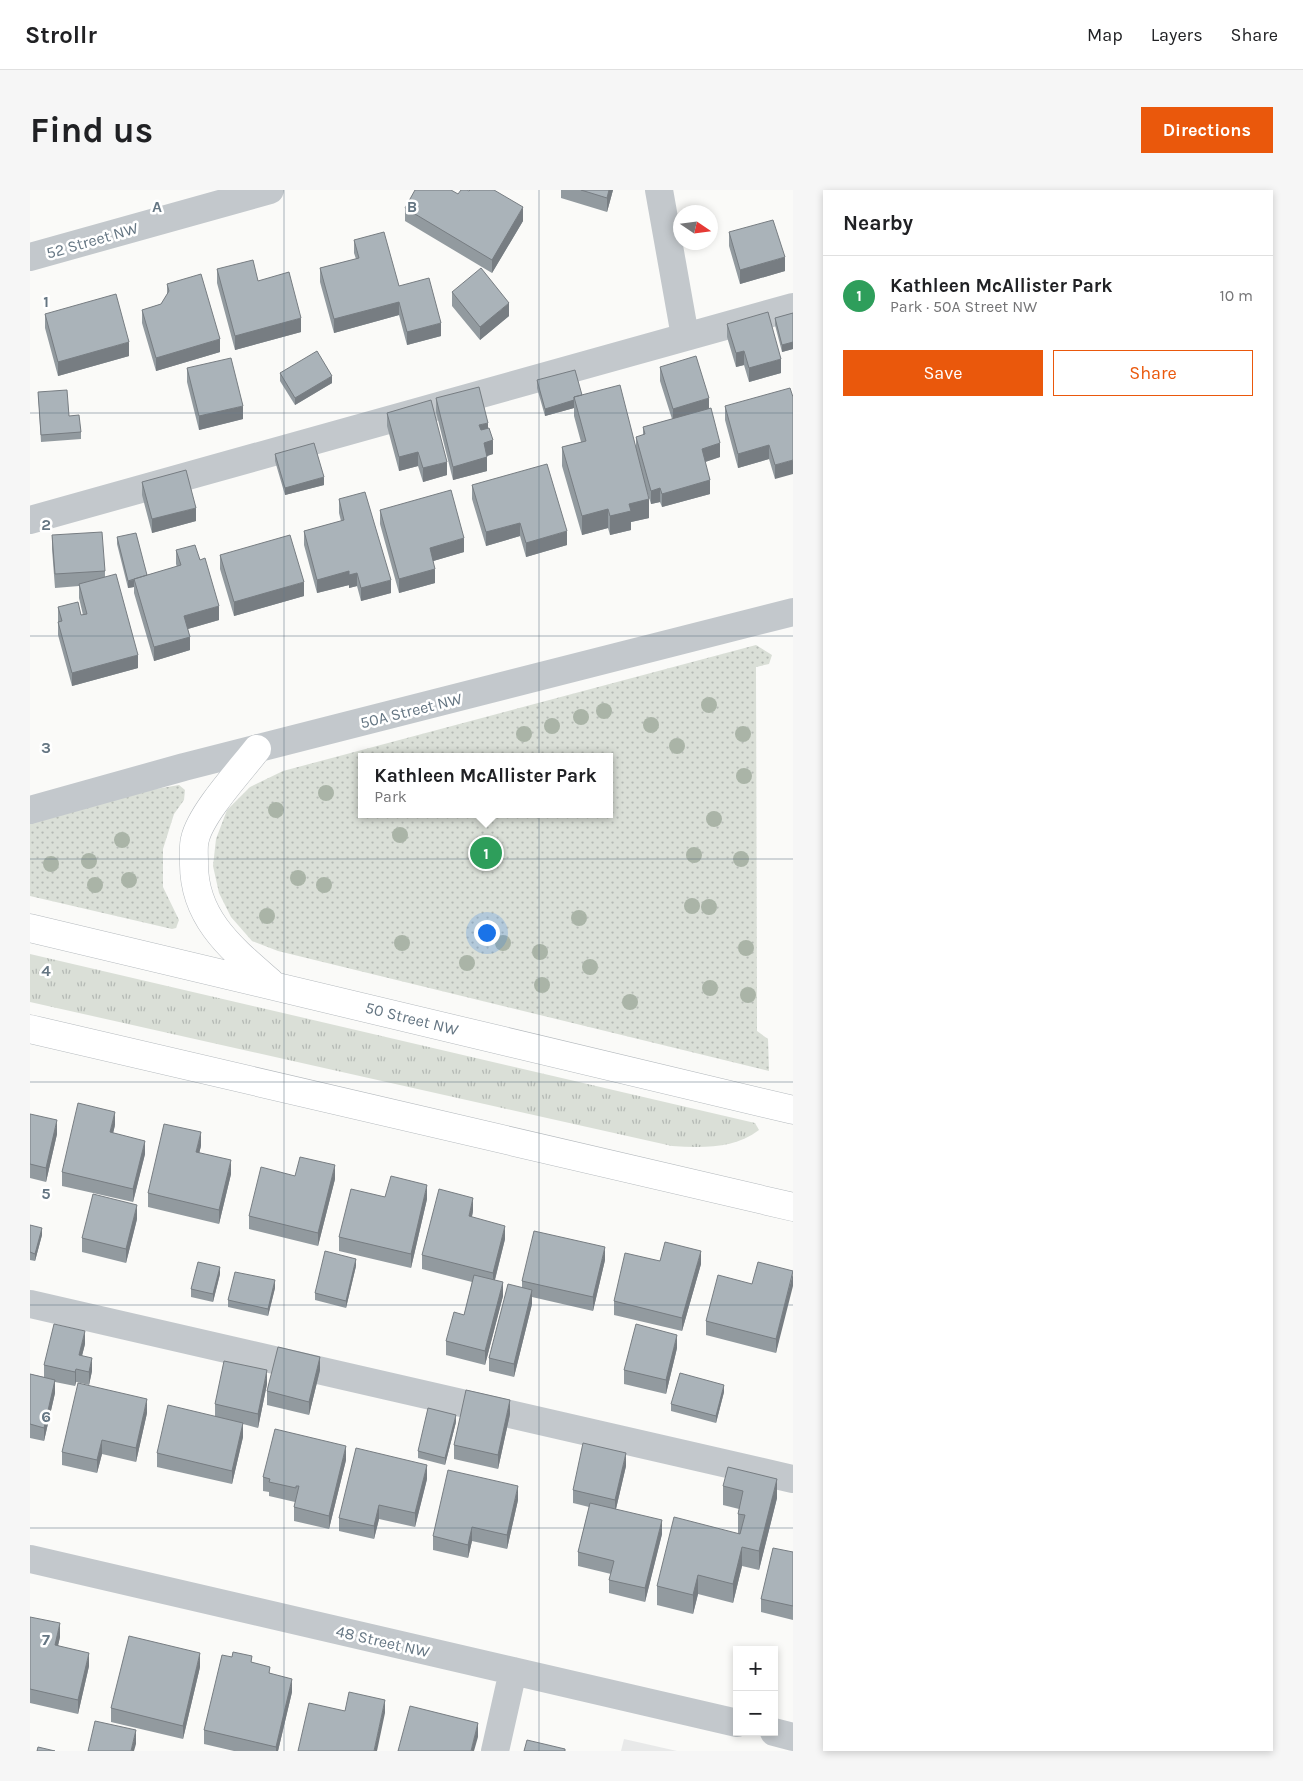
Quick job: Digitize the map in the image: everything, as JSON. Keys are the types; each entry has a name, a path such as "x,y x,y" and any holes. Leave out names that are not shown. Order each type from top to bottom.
{"main road":[{"path":"257,749 204,819 194,839 194,869 199,902 225,942 273,985"},
{"name":"50 Street NW","path":"30,928 793,1110"},
{"path":"30,1029 793,1207"}],"street":[{"name":"52 Street NW","path":"30,257 270,190"},
{"path":"659,190 685,336"},
{"path":"30,520 793,307"},
{"name":"50A Street NW","path":"30,810 257,749 793,612"},
{"path":"30,1304 793,1479"},
{"name":"48 Street NW","path":"30,1559 733,1723"},
{"path":"495,1751 513,1671"},
{"path":"778,1733 793,1737"}],"shaded area":[{"path":"624,1739 677,1751 621,1751"}],"green space":[{"path":"756,645 772,655 769,664 756,667 757,1031 768,1039 769,1071 278,951 252,941 231,917 219,893 213,866 216,839 227,810 250,787 283,771"},
{"path":"179,785 185,790 184,800 174,814 163,849 163,887 179,920 176,928 172,929 30,896 30,816 91,800"},
{"path":"30,954 755,1123 759,1130 739,1141 728,1144 706,1147 672,1146 30,1002"}],"building":[{"path":"415,190 451,190 458,194 461,190 494,190 523,207 492,260 405,208"},
{"path":"581,190 609,190 607,198"},
{"path":"773,220 785,257 740,270 729,232"},
{"path":"384,232 399,286 429,278 441,323 407,332 399,302 334,319 320,268 359,258 354,240"},
{"path":"253,260 258,281 289,272 301,318 235,336 217,269"},
{"path":"481,268 509,303 480,327 452,292"},
{"path":"201,274 220,339 156,358 142,310 161,304 169,291 167,284"},
{"path":"116,294 129,342 58,362 45,314"},
{"path":"768,312 781,359 749,368 744,351 736,353 727,324"},
{"path":"793,313 793,342 782,345 775,318"},
{"path":"317,351 332,376 295,398 280,373"},
{"path":"696,356 709,398 673,409 660,367"},
{"path":"231,358 243,406 199,416 187,368"},
{"path":"575,370 582,395 574,397 574,400 545,409 537,380"},
{"path":"620,385 649,499 629,504 631,511 610,516 608,509 582,516 562,447 586,441 574,397"},
{"path":"479,387 488,423 479,425 481,430 489,428 493,440 484,443 487,457 453,467 436,398"},
{"path":"790,388 793,397 793,460 775,465 769,445 738,454 725,406"},
{"path":"67,390 69,416 79,415 81,432 41,435 38,392"},
{"path":"431,400 447,462 423,468 418,452 399,457 387,413"},
{"path":"711,408 720,443 702,449 710,480 662,494 660,488 651,491 636,437 645,434 643,427"},
{"path":"314,443 324,477 285,488 275,454"},
{"path":"547,464 567,531 526,543 520,523 486,532 472,485"},
{"path":"186,470 196,508 152,519 142,482"},
{"path":"451,490 464,538 430,548 435,569 399,579 380,510"},
{"path":"365,492 391,580 361,588 357,573 349,575 349,571 317,580 304,531 344,520 339,499"},
{"path":"102,532 105,571 55,574 52,535"},
{"path":"136,533 147,575 128,581 117,537"},
{"path":"290,535 304,582 234,602 220,555"},
{"path":"195,545 200,560 205,558 219,606 184,616 190,637 154,647 134,579 181,565 176,550"},
{"path":"116,574 138,655 72,673 58,622 62,621 58,607 78,602 81,615 87,614 79,584"},
{"path":"78,1103 115,1112 110,1132 145,1141 133,1189 62,1172"},
{"path":"30,1114 57,1120 46,1168 30,1164"},
{"path":"164,1124 201,1132 196,1152 231,1160 219,1210 148,1193"},
{"path":"300,1157 335,1165 318,1233 249,1216 261,1167 295,1176"},
{"path":"391,1176 427,1185 411,1254 339,1237 351,1189 385,1197"},
{"path":"439,1189 473,1198 469,1216 505,1226 493,1273 422,1255"},
{"path":"93,1194 137,1205 126,1249 82,1238"},
{"path":"30,1225 42,1228 35,1254 30,1252"},
{"path":"534,1231 605,1247 593,1297 522,1281"},
{"path":"665,1242 701,1251 682,1318 614,1301 625,1253 660,1261"},
{"path":"325,1251 356,1259 346,1301 315,1293"},
{"path":"198,1262 220,1267 213,1294 191,1289"},
{"path":"758,1262 793,1271 776,1339 706,1321 718,1275 752,1284"},
{"path":"235,1272 275,1280 268,1309 228,1300"},
{"path":"474,1275 503,1282 485,1351 446,1341 454,1312 464,1315"},
{"path":"508,1284 532,1290 514,1364 489,1358"},
{"path":"54,1324 85,1331 79,1355 92,1358 89,1372 76,1369 75,1372 44,1365"},
{"path":"636,1324 677,1335 666,1380 624,1370"},
{"path":"278,1347 320,1357 309,1402 267,1391"},
{"path":"224,1361 267,1370 258,1414 215,1404"},
{"path":"680,1373 724,1385 716,1416 671,1404"},
{"path":"30,1374 55,1380 44,1428 30,1424"},
{"path":"78,1383 147,1399 136,1448 102,1440 97,1460 62,1452"},
{"path":"466,1390 510,1400 498,1455 454,1445"},
{"path":"168,1405 243,1423 232,1471 157,1453"},
{"path":"428,1408 456,1415 445,1458 418,1451"},
{"path":"275,1429 346,1446 329,1516 294,1507 299,1486 296,1486 296,1488 269,1482 270,1479 263,1477"},
{"path":"583,1443 626,1453 615,1500 573,1490"},
{"path":"356,1448 427,1465 415,1513 379,1505 374,1526 339,1518"},
{"path":"728,1467 777,1479 759,1551 742,1547 733,1584 698,1575 693,1595 657,1586 674,1517 740,1534 745,1515 738,1514 743,1491 723,1486"},
{"path":"448,1470 518,1486 507,1535 472,1527 468,1545 433,1536"},
{"path":"590,1503 662,1520 645,1588 609,1580 614,1561 578,1552"},
{"path":"773,1548 793,1552 793,1606 761,1599"},
{"path":"30,1617 60,1623 55,1645 89,1653 78,1700 30,1689"},
{"path":"129,1636 200,1653 183,1726 111,1708"},
{"path":"233,1652 252,1656 251,1662 270,1667 269,1673 292,1679 276,1747 204,1730 222,1655 232,1657"},
{"path":"349,1692 385,1700 374,1751 298,1751 309,1703 345,1711"},
{"path":"410,1706 478,1723 471,1751 398,1751"},
{"path":"95,1721 136,1730 131,1751 88,1751"},
{"path":"527,1740 565,1749 565,1751 524,1751"},
{"path":"38,1747 55,1751 37,1751"}],"place":[{"name":"Kathleen McAllister Park","path":"486,853"}]}
